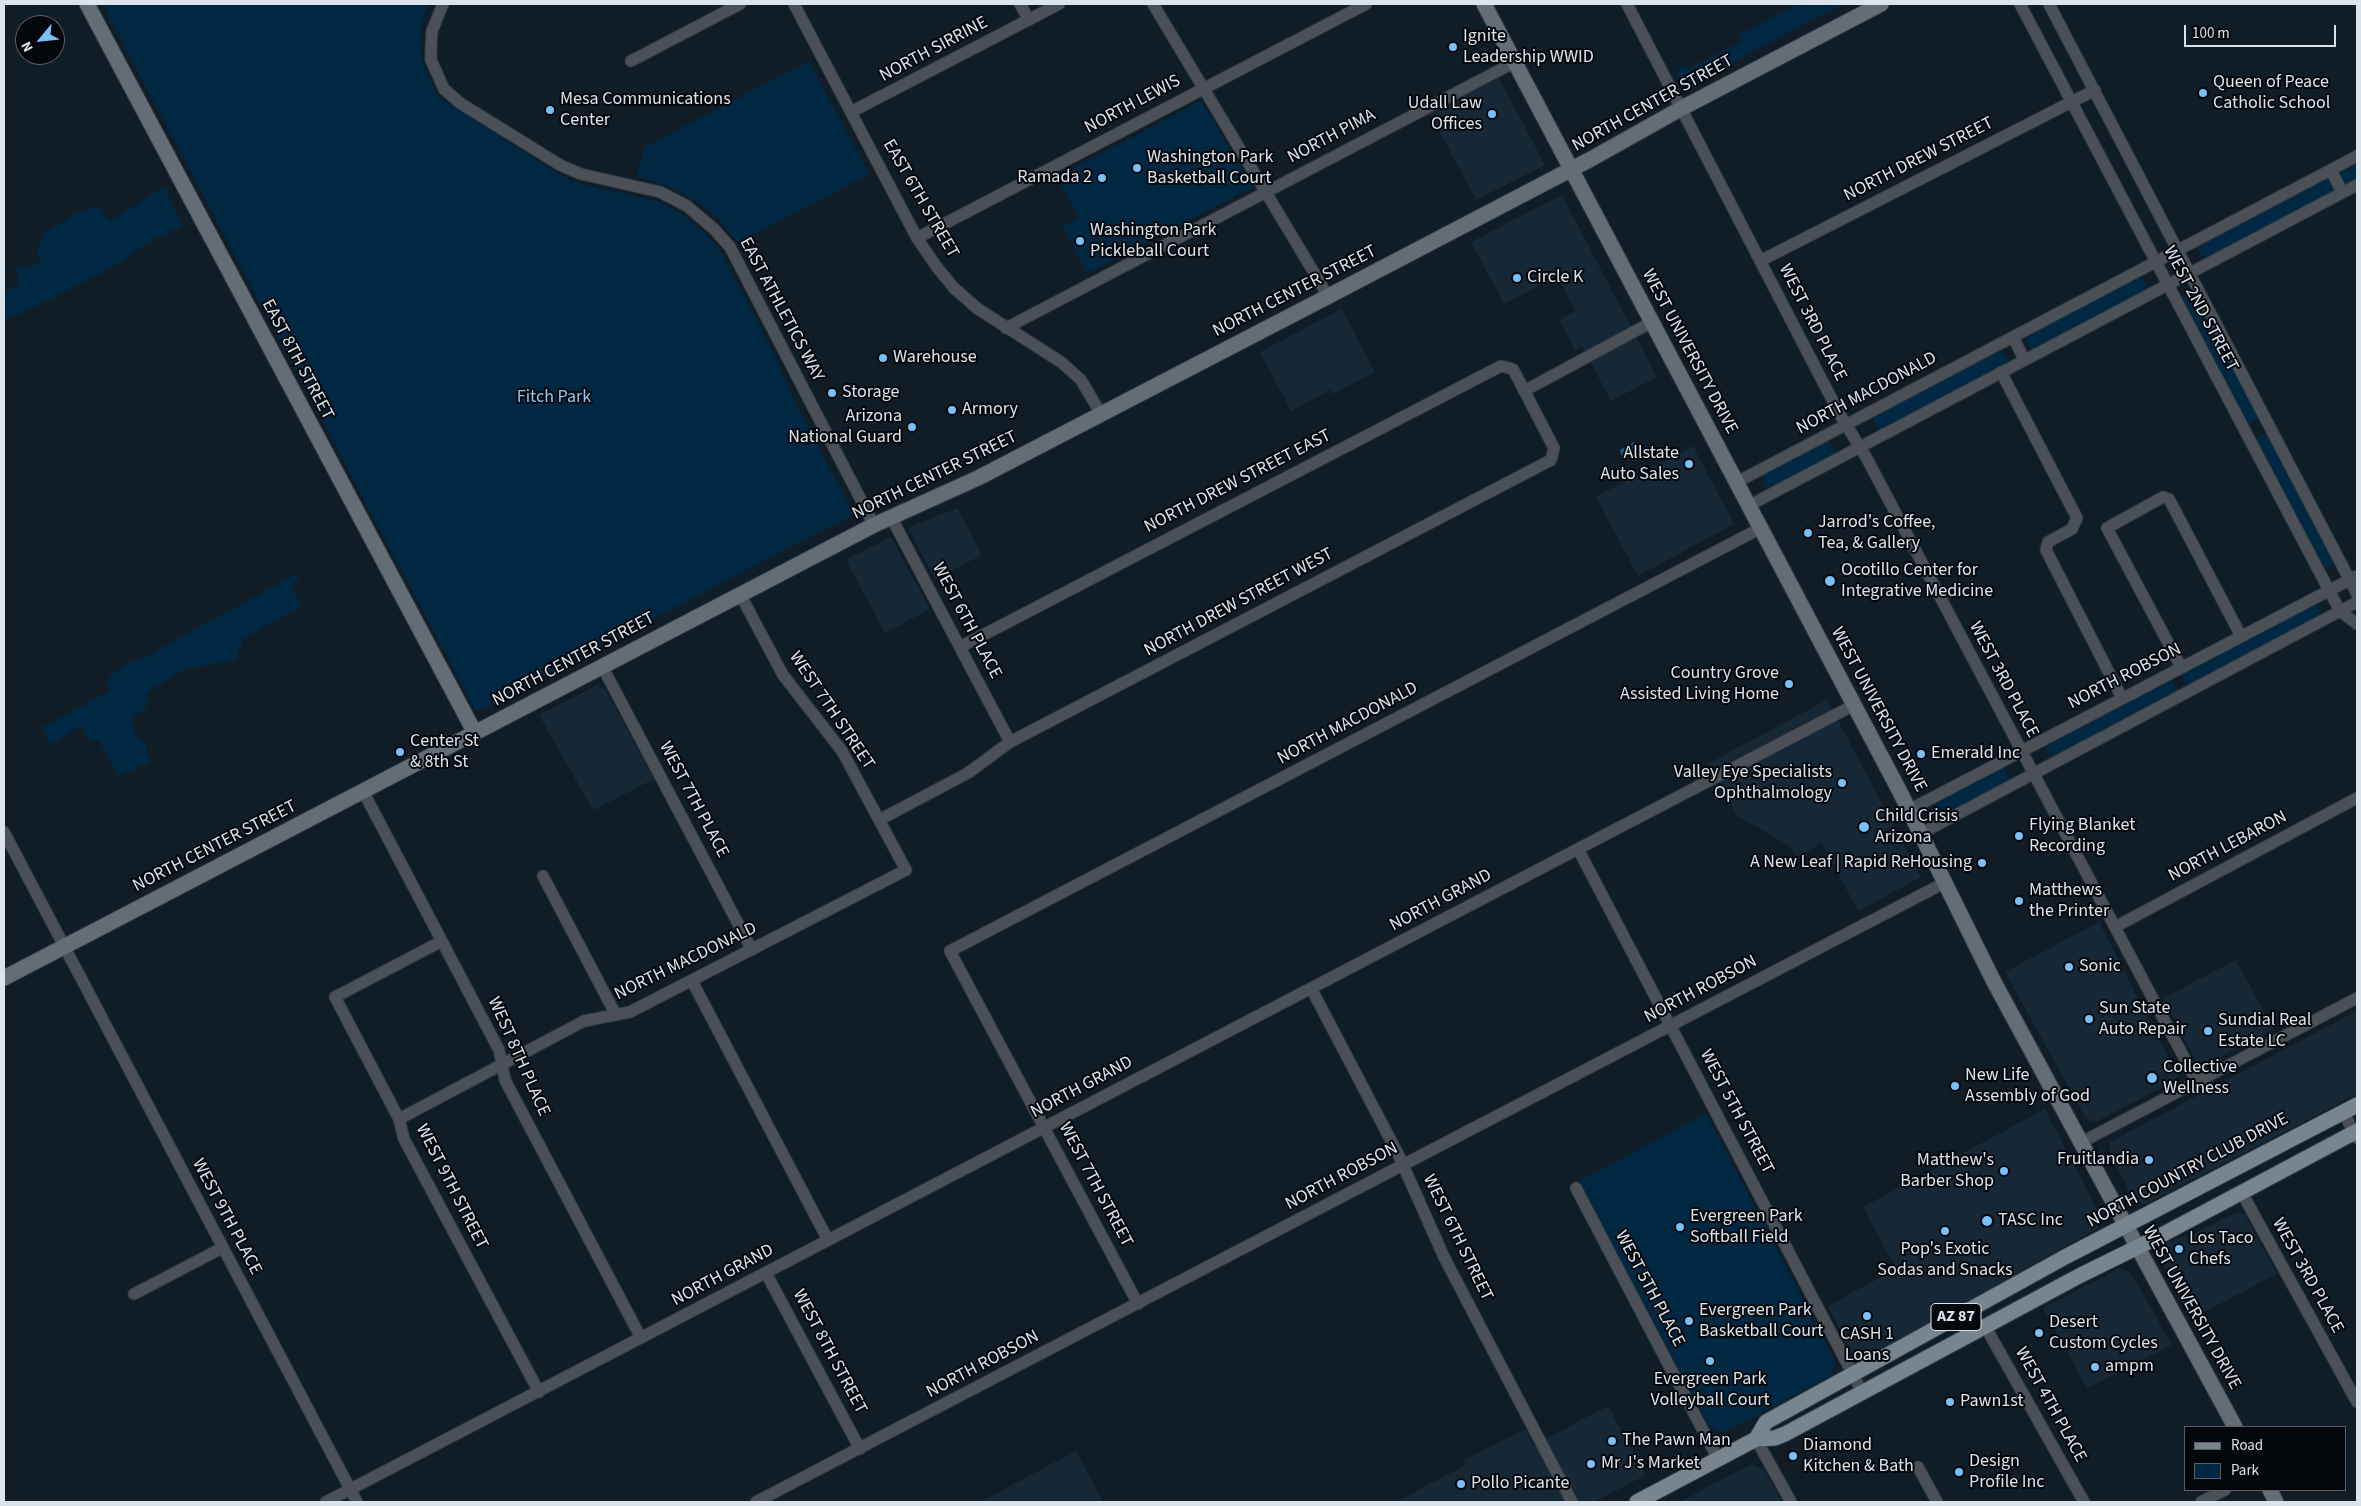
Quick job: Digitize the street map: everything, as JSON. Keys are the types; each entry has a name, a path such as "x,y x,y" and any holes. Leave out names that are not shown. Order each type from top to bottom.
{"main road":[{"name":"NORTH COUNTRY CLUB DRIVE","path":"1756,1439 1766,1422 2036,1272 2357,1105"},
{"name":"NORTH COUNTRY CLUB DRIVE","path":"1637,1502 1756,1439 1775,1438 2136,1246 2356,1134"}],"street":[{"name":"EAST 8TH STREET","path":"87,4 475,733"},
{"name":"EAST ATHLETICS WAY","path":"443,4 432,30 432,60 444,89 460,103 560,165 581,174 660,192 687,206 714,229 730,247 874,525"},
{"path":"631,61 740,4"},
{"name":"EAST 6TH STREET","path":"794,4 917,238 936,266 954,288 978,309 1068,368 1081,380 1101,414"},
{"path":"1020,4 1029,20"},
{"name":"NORTH SIRRINE","path":"851,112 1059,4"},
{"path":"1152,4 1328,296"},
{"name":"NORTH LEWIS","path":"917,238 1366,4"},
{"name":"WEST UNIVERSITY DRIVE","path":"1484,4 1750,505 2080,1143 2234,1426"},
{"name":"WEST 3RD PLACE","path":"1627,4 1846,426 1860,446 2197,1082"},
{"name":"NORTH CENTER STREET","path":"4,978 874,525 978,478 1572,169 1682,108 1880,4"},
{"name":"WEST 2ND STREET","path":"2020,4 2329,591 2340,611 2357,624"},
{"name":"WEST 2ND STREET","path":"2049,4 2354,578 2357,594"},
{"name":"NORTH PIMA","path":"1006,328 1515,62"},
{"name":"NORTH DREW STREET","path":"1760,261 2095,90"},
{"name":"NORTH MACDONALD","path":"1737,482 2357,156"},
{"path":"2331,170 2342,192"},
{"path":"1750,505 2357,185"},
{"path":"1524,391 1652,322"},
{"path":"2014,337 2024,360"},
{"name":"NORTH DREW STREET EAST","path":"960,647 1501,366 1513,369 1524,391"},
{"path":"2001,372 2077,518 2072,528 2048,542 2046,550 2122,698"},
{"name":"NORTH DREW STREET WEST","path":"879,820 968,772 1010,742 1551,460 1554,448 1524,391"},
{"path":"2181,668 2107,528 2163,497 2169,498 2241,636"},
{"name":"WEST 6TH PLACE","path":"891,517 1010,742"},
{"name":"NORTH MACDONALD","path":"950,951 1761,528"},
{"name":"NORTH ROBSON","path":"1909,810 2354,578"},
{"name":"WEST 7TH STREET","path":"740,594 782,675 842,751 906,870"},
{"path":"1920,834 2357,602"},
{"name":"WEST 7TH PLACE","path":"602,666 752,950"},
{"name":"NORTH GRAND","path":"326,1502 1854,705"},
{"name":"WEST 8TH PLACE","path":"363,791 499,1050 505,1080 641,1338"},
{"name":"NORTH LEBARON","path":"2115,926 2357,798"},
{"name":"WEST 9TH PLACE","path":"4,832 357,1502"},
{"name":"WEST 5TH STREET","path":"1578,849 1821,1310 1862,1392"},
{"name":"NORTH MACDONALD","path":"399,1119 584,1021 630,1012 906,870"},
{"path":"543,876 616,1015"},
{"name":"NORTH ROBSON","path":"756,1502 1944,883"},
{"name":"WEST 9TH STREET","path":"442,940 335,997 399,1119 404,1139 539,1392"},
{"name":"WEST 7TH STREET","path":"950,951 1138,1304"},
{"path":"692,981 828,1240"},
{"name":"WEST 6TH STREET","path":"1311,988 1403,1165 1444,1257 1572,1502"},
{"path":"2080,1143 2357,998"},
{"path":"2343,1112 2356,1134"},
{"name":"WEST 5TH PLACE","path":"1576,1188 1718,1459"},
{"name":"WEST 3RD PLACE","path":"2242,1193 2357,1402"},
{"path":"134,1294 222,1248"},
{"name":"WEST 8TH STREET","path":"766,1273 860,1449"},
{"name":"WEST 4TH PLACE","path":"1985,1326 2084,1502"},
{"path":"1756,1439 1790,1502"},
{"path":"1918,1467 1937,1502"},
{"path":"2201,1502 2223,1491"}],"shaded area":[{"path":"1499,78 1545,165 1476,200 1430,114"},
{"path":"1562,195 1657,377 1611,401 1582,346 1575,350 1559,320 1575,311 1557,276 1504,304 1471,242"},
{"path":"1342,309 1375,372 1333,394 1330,390 1291,411 1260,352"},
{"path":"1634,442 1638,450 1622,457 1620,450"},
{"path":"1693,446 1734,524 1638,576 1596,497"},
{"path":"957,508 982,555 935,579 908,528"},
{"path":"891,537 930,609 885,633 846,560"},
{"path":"597,685 604,687 654,779 593,810 539,715"},
{"path":"1827,700 1921,877 1858,911 1822,843 1796,857 1790,846 1737,816 1709,763"},
{"path":"2099,922 2178,1076 2174,1081 2098,1121 2090,1121 2085,1117 2005,972"},
{"path":"2236,960 2273,1029 2209,1063 2200,1065 2197,1063 2163,998"},
{"path":"2357,1011 2357,1094 2148,1203 2140,1206 2131,1203 2126,1184 2110,1155 2110,1142"},
{"path":"2045,1109 2098,1211 2100,1221 2098,1228 1872,1354 1865,1357 1852,1353 1828,1306 1896,1269 1863,1207"},
{"path":"2238,1212 2245,1215 2277,1274 2192,1318 2160,1259 2160,1247 2165,1243 2197,1232"},
{"path":"2120,1268 2131,1273 2172,1345 2087,1388 2043,1308"},
{"path":"1608,1406 1646,1475 1593,1502 1403,1502 1401,1499 1466,1465 1464,1460 1525,1429 1534,1445"},
{"path":"1076,1451 1103,1502 980,1502"},
{"path":"1752,1464 1764,1470 1782,1502 1679,1502"}],"green space":[{"name":"Fitch Park","path":"102,4 429,4 423,17 420,40 422,60 436,95 557,173 577,183 657,201 682,214 707,235 721,252 773,352 798,408 854,514 476,711"},
{"path":"1798,4 1843,4 1731,63 1727,68 1697,84 1688,84 1677,75 1679,68 1683,65 1688,69 1742,41 1739,35"},
{"path":"809,61 869,174 738,243 719,219 700,204 674,189 637,176 645,147"},
{"path":"1201,101 1253,187 1088,273 1062,227 1079,218 1056,177"},
{"path":"2357,161 2357,180 2347,185 2343,184 2338,175 2339,171"},
{"path":"2329,178 2335,190 2208,259 2203,257 2198,248 2200,244"},
{"path":"164,187 182,226 145,244 120,263 4,321 4,293 19,285 15,264 25,269 40,263 37,250 44,234 73,215 97,205 110,221"},
{"path":"2141,277 2148,288 2146,292 2035,350 2031,350 2026,339 2028,336"},
{"path":"2195,293 2261,417 2247,425 2181,302 2182,298"},
{"path":"2001,349 2009,361 2007,365 1879,432 1872,417 1875,414"},
{"path":"2268,432 2338,564 2323,571 2255,440"},
{"path":"1828,439 1836,454 1768,489 1761,475"},
{"path":"295,575 300,579 290,585 301,607 243,639 236,660 185,669 148,692 147,706 132,719 135,735 145,742 150,762 119,776 98,740 91,742 81,726 49,745 43,727 109,692 108,679 127,663 146,658"},
{"path":"2314,602 2321,613 2321,617 2187,686 2181,674"},
{"path":"2168,680 2173,681 2177,690 2175,694 2052,758 2044,745"},
{"path":"2003,765 2010,778 2009,782 1941,816 1934,803"},
{"path":"1706,1114 1835,1361 1834,1368 1829,1377 1727,1431 1718,1432 1708,1424 1579,1181"}],"place":[{"name":"Ignite Leadership WWID","path":"1453,47"},
{"name":"Queen of Peace Catholic School","path":"2203,93"},
{"name":"Mesa Communications Center","path":"550,110"},
{"name":"Udall Law Offices","path":"1492,114"},
{"name":"Washington Park Basketball Court","path":"1137,168"},
{"name":"Ramada 2","path":"1102,178"},
{"name":"Washington Park Pickleball Court","path":"1080,241"},
{"name":"Circle K","path":"1517,278"},
{"name":"Warehouse","path":"883,358"},
{"name":"Storage","path":"832,393"},
{"name":"Armory","path":"952,410"},
{"name":"Arizona National Guard","path":"912,427"},
{"name":"Allstate Auto Sales","path":"1689,464"},
{"name":"Jarrod's Coffee, Tea, & Gallery","path":"1808,533"},
{"name":"Ocotillo Center for Integrative Medicine","path":"1830,581"},
{"name":"Country Grove Assisted Living Home","path":"1789,684"},
{"name":"Center St & 8th St","path":"400,752"},
{"name":"Emerald Inc","path":"1921,754"},
{"name":"Valley Eye Specialists Ophthalmology","path":"1842,783"},
{"name":"Child Crisis Arizona","path":"1864,827"},
{"name":"Flying Blanket Recording","path":"2019,836"},
{"name":"A New Leaf | Rapid ReHousing","path":"1982,863"},
{"name":"Matthews the Printer","path":"2019,901"},
{"name":"Sonic","path":"2069,967"},
{"name":"Sun State Auto Repair","path":"2089,1019"},
{"name":"Sundial Real Estate LC","path":"2208,1031"},
{"name":"Collective Wellness","path":"2152,1078"},
{"name":"New Life Assembly of God","path":"1955,1086"},
{"name":"Fruitlandia","path":"2149,1160"},
{"name":"Matthew's Barber Shop","path":"2004,1171"},
{"name":"TASC Inc","path":"1987,1221"},
{"name":"Evergreen Park Softball Field","path":"1680,1227"},
{"name":"Pop's Exotic Sodas and Snacks","path":"1945,1231"},
{"name":"Los Taco Chefs","path":"2179,1249"},
{"name":"CASH 1 Loans","path":"1867,1316"},
{"name":"Evergreen Park Basketball Court","path":"1689,1321"},
{"name":"Desert Custom Cycles","path":"2039,1333"},
{"name":"Evergreen Park Volleyball Court","path":"1710,1361"},
{"name":"ampm","path":"2095,1367"},
{"name":"Pawn1st","path":"1950,1402"},
{"name":"The Pawn Man","path":"1612,1441"},
{"name":"Diamond Kitchen & Bath","path":"1793,1456"},
{"name":"Mr J's Market","path":"1591,1464"},
{"name":"Design Profile Inc","path":"1959,1472"},
{"name":"Pollo Picante","path":"1461,1484"}]}
